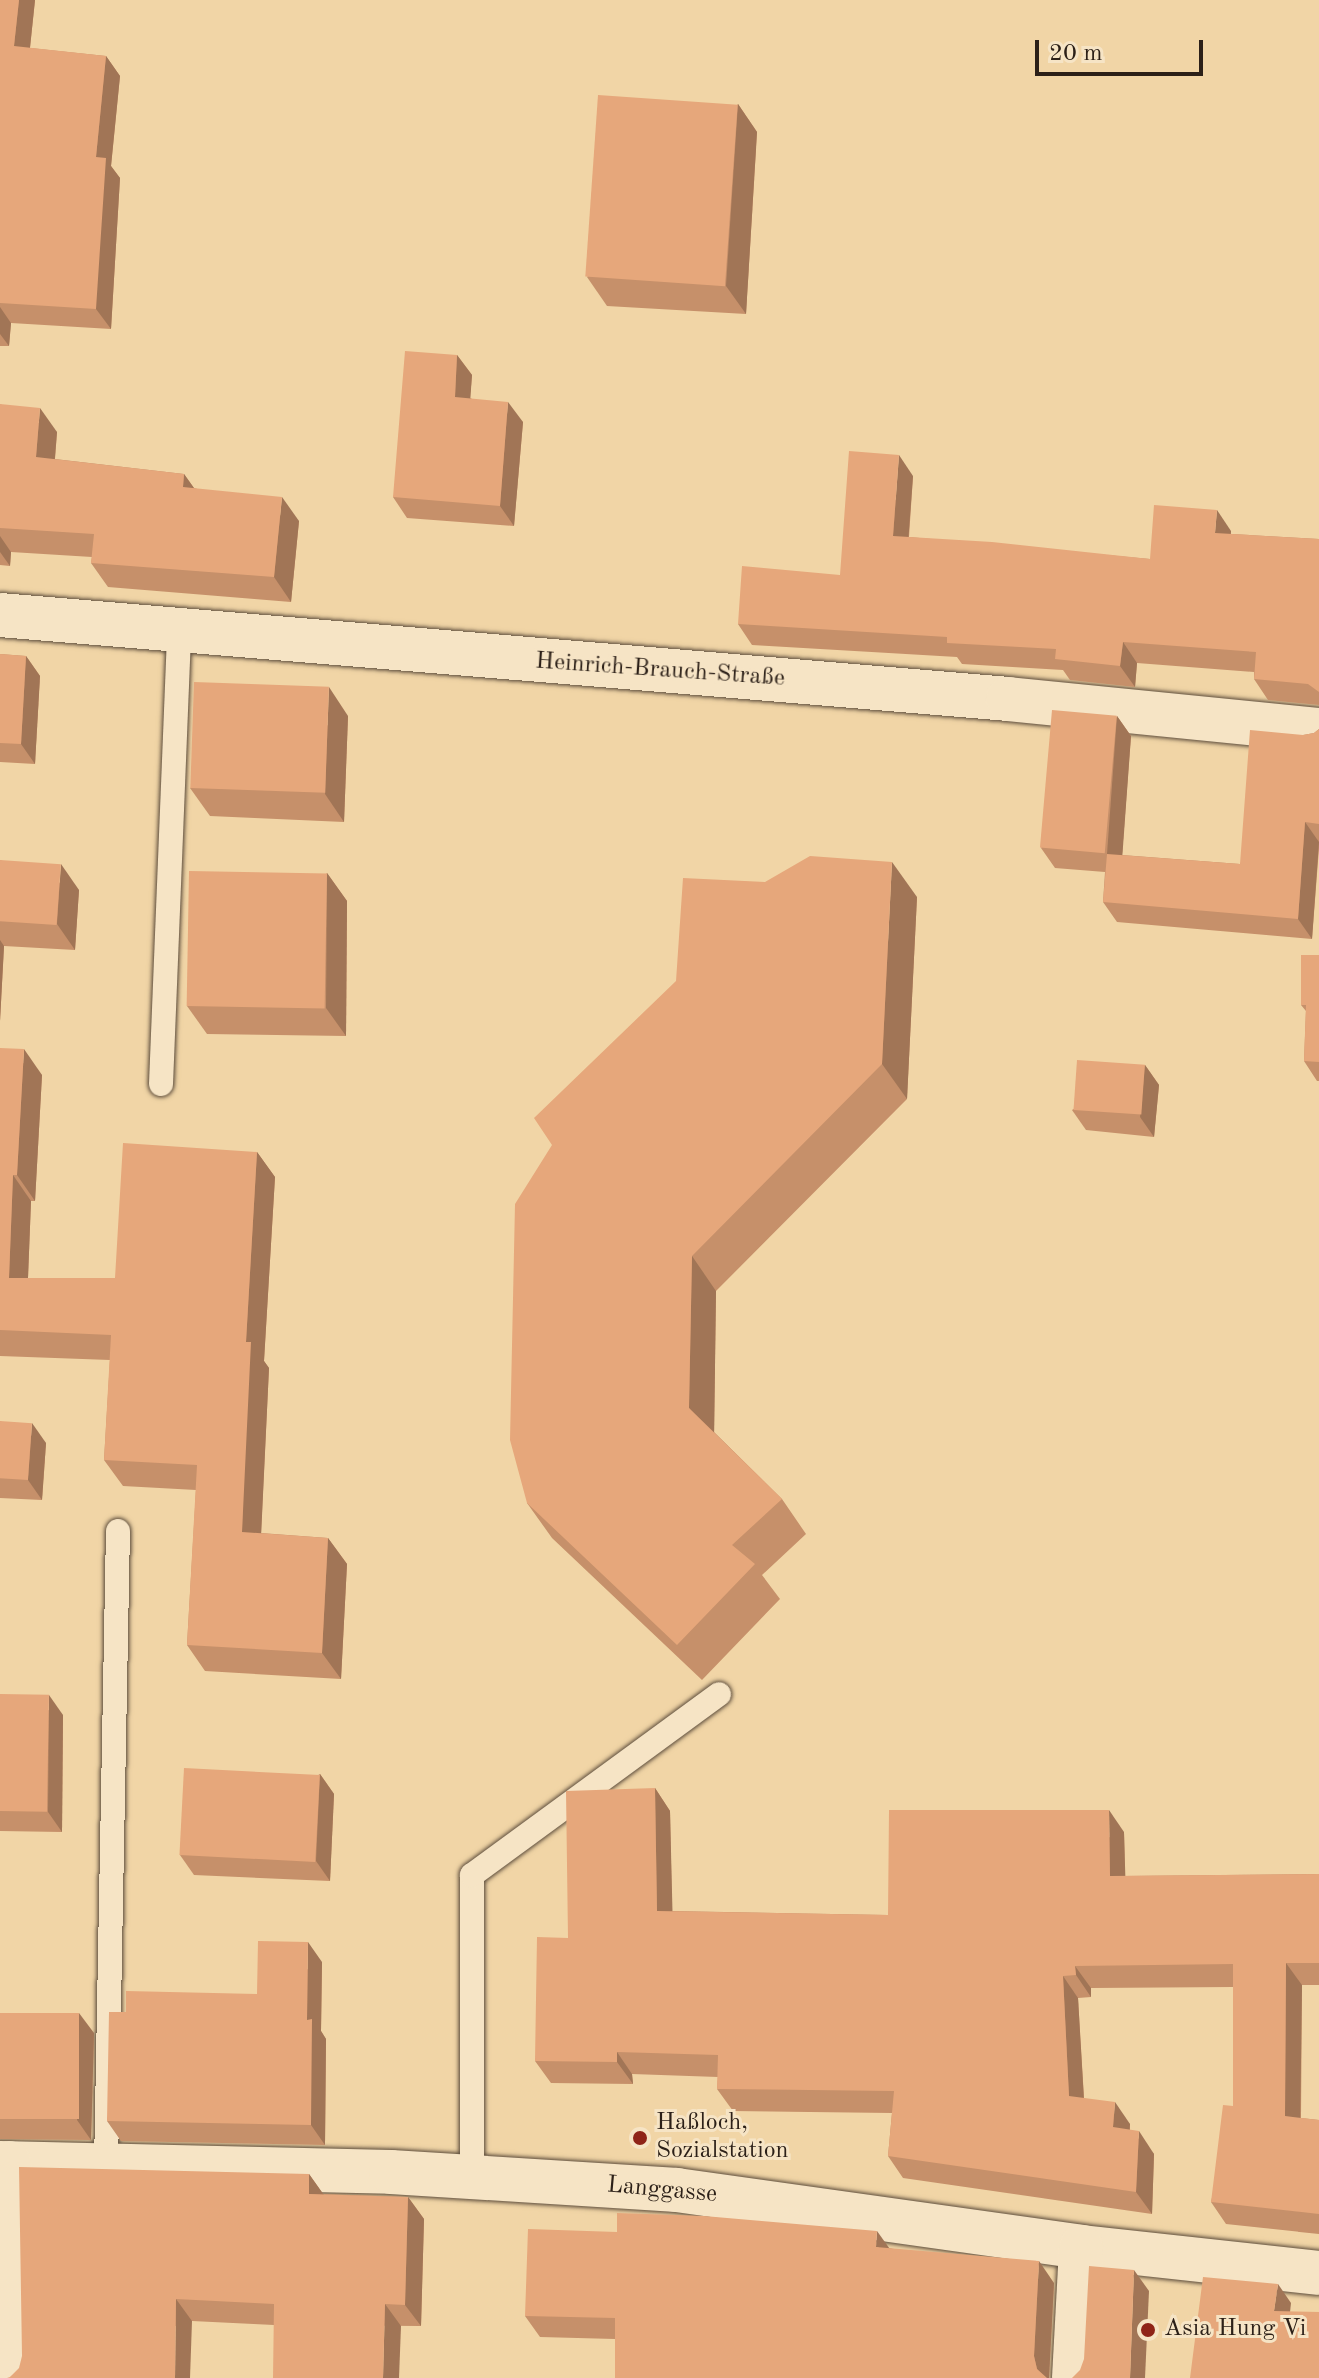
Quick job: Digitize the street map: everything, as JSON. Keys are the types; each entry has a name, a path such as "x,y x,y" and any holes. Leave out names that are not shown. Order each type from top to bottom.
{"street":[{"name":"Heinrich-Brauch-Straße","path":"0,615 1008,699 1319,730"},
{"name":"Langgasse","path":"4,2163 472,2177 677,2190 1081,2247 1319,2273"},
{"path":"4,2163 12,2378"},
{"path":"1074,2378 1081,2247"}],"lane":[{"path":"161,1084 179,629"},
{"path":"106,2166 118,1531"},
{"path":"472,2177 472,1875 719,1694"}],"building":[{"path":"0,0 19,0 14,46 106,56 96,157 106,158 96,309 0,303"},
{"path":"598,95 738,105 725,286 585,277"},
{"path":"405,351 457,355 455,397 508,402 500,506 393,497"},
{"path":"0,404 40,408 36,457 184,474 183,487 282,497 274,577 91,563 94,534 0,528"},
{"path":"849,451 899,455 893,536 992,542 1150,559 1154,505 1217,510 1215,533 1319,539 1319,692 1308,684 1254,679 1256,652 1123,642 1120,666 1055,659 1056,649 947,643 947,637 738,624 742,566 840,575"},
{"path":"0,654 26,656 21,744 0,743"},
{"path":"194,682 329,687 325,793 190,788"},
{"path":"1052,710 1117,716 1105,853 1040,847"},
{"path":"1319,729 1319,824 1305,822 1298,919 1103,902 1107,854 1240,864 1250,730 1303,735"},
{"path":"810,856 892,862 882,1064 692,1256 689,1408 782,1499 732,1545 755,1564 677,1645 527,1503 510,1440 515,1204 552,1145 534,1118 676,981 683,878 765,882"},
{"path":"0,860 61,864 57,925 0,921"},
{"path":"189,871 327,873 325,1008 187,1006"},
{"path":"1301,955 1319,955 1319,1062 1304,1061 1306,1005 1301,1005"},
{"path":"0,1048 24,1049 17,1175 13,1175 9,1278 115,1278 123,1143 257,1152 246,1342 251,1342 242,1532 328,1538 322,1653 187,1645 197,1465 104,1460 111,1335 0,1330"},
{"path":"1077,1060 1145,1065 1141,1115 1074,1110"},
{"path":"0,1421 32,1423 28,1480 0,1478"},
{"path":"0,1694 49,1695 47,1812 0,1811"},
{"path":"184,1768 320,1775 315,1862 179,1855"},
{"path":"655,1788 657,1911 888,1915 889,1810 1109,1810 1110,1876 1319,1874 1319,1963 1286,1963 1285,2116 1319,2120 1319,2214 1211,2202 1223,2105 1233,2106 1233,1964 1075,1966 1076,1975 1063,1976 1069,2096 1115,2102 1113,2127 1139,2131 1136,2192 888,2156 894,2091 717,2089 718,2055 617,2052 617,2062 535,2061 537,1937 568,1938 566,1791"},
{"path":"258,1941 308,1942 307,2020 312,2019 311,2125 107,2121 109,2012 126,2012 126,1991 257,1994"},
{"path":"0,2013 79,2013 79,2119 0,2119"},
{"path":"19,2167 309,2174 309,2194 408,2197 405,2305 385,2304 383,2378 273,2378 274,2304 176,2299 175,2378 7,2378 19,2368 22,2356"},
{"path":"617,2213 704,2216 877,2231 876,2247 1039,2261 1034,2356 1037,2369 1047,2378 615,2378 615,2318 525,2316 528,2229 617,2232"},
{"path":"1089,2266 1134,2270 1130,2378 1072,2378 1080,2370 1084,2359"},
{"path":"1203,2277 1278,2284 1274,2311 1319,2312 1319,2378 1190,2378"}],"place":[{"name":"Haßloch, Sozialstation","path":"640,2138"},
{"name":"Asia Hung Vi","path":"1148,2330"}]}
